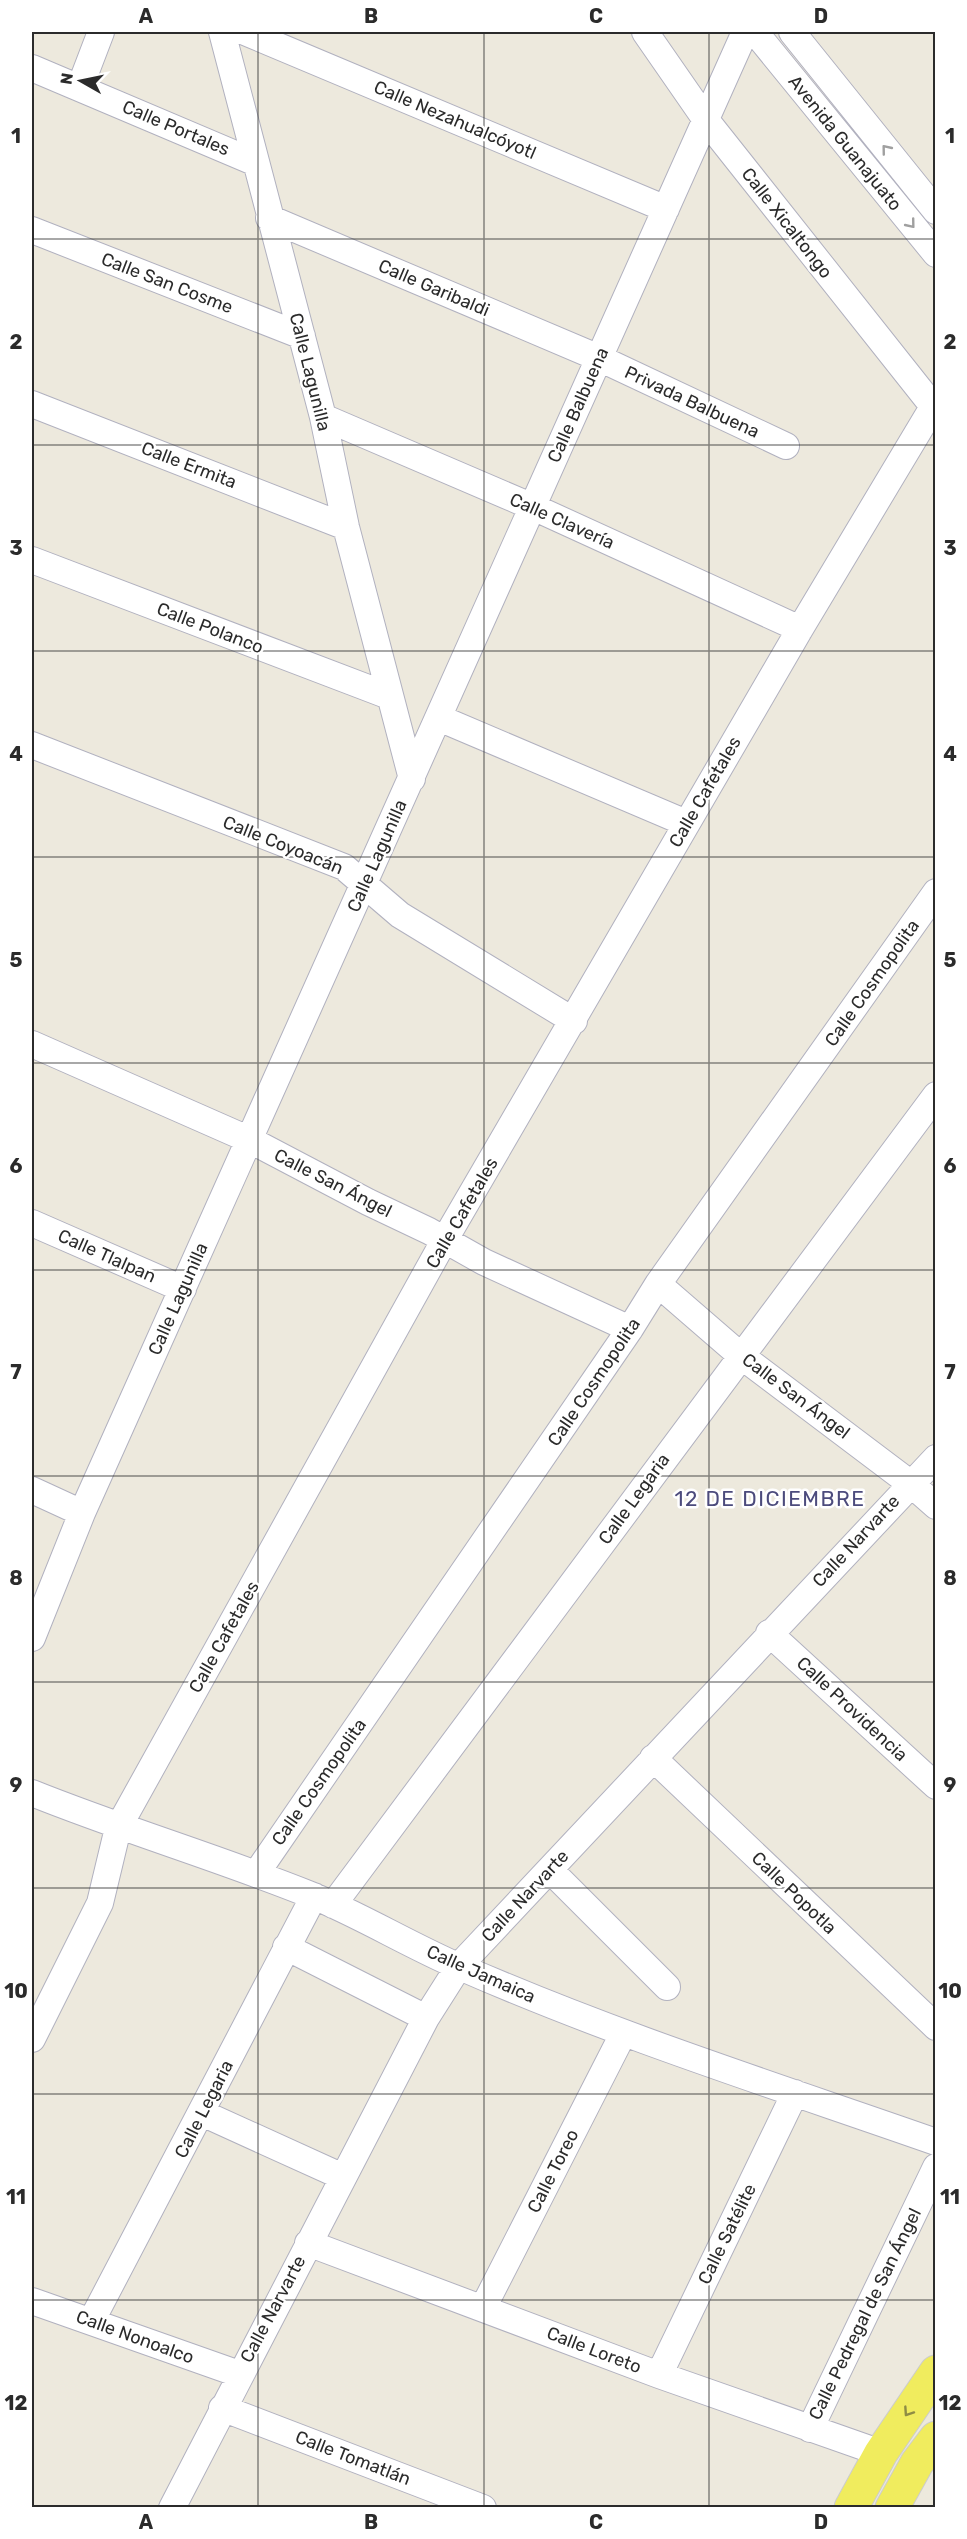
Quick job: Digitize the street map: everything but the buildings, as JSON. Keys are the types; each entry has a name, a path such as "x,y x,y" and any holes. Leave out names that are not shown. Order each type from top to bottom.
{"main road":[{"path":"851,2508 881,2453 936,2372"},
{"path":"892,2508 929,2456"}],"street":[{"path":"80,87 100,32"},
{"name":"Calle Lagunilla","path":"32,1638 82,1513 411,779 346,526 323,417 254,162 222,32"},
{"name":"Calle Nezahualcóyotl","path":"245,32 666,209"},
{"name":"Calle Xicaltongo","path":"645,32 706,120 934,408"},
{"name":"Calle Balbuena","path":"411,779 745,32"},
{"name":"Avenida Guanajuato","path":"755,32 936,254"},
{"name":"Avenida Guanajuato","path":"792,32 936,211"},
{"name":"Calle Portales","path":"32,68 254,162"},
{"name":"Calle Garibaldi","path":"269,218 599,358"},
{"name":"Calle San Cosme","path":"32,230 302,336"},
{"name":"Privada Balbuena","path":"599,358 786,446"},
{"name":"Calle Ermita","path":"32,404 346,526"},
{"name":"Calle Cafetales","path":"32,2039 99,1904 118,1828 444,1241 800,629 934,408"},
{"name":"Calle Clavería","path":"323,417 533,507 800,629"},
{"name":"Calle Polanco","path":"32,560 390,696"},
{"path":"439,718 686,823"},
{"name":"Calle Coyoacán","path":"32,745 344,867 400,915 574,1021"},
{"name":"Calle Cosmopolita","path":"256,1874 630,1329 658,1284 936,892"},
{"name":"Calle San Ángel","path":"32,1044 250,1140 484,1262 630,1329"},
{"name":"Calle Legaria","path":"92,2320 202,2113 286,1947 936,1095"},
{"name":"Calle Tlalpan","path":"32,1223 183,1289"},
{"name":"Calle San Ángel","path":"658,1284 740,1354 911,1484 936,1506"},
{"name":"Calle Narvarte","path":"172,2508 239,2374 426,2018 459,1966 936,1458"},
{"path":"32,1490 82,1513"},
{"name":"Calle Providencia","path":"770,1633 936,1786"},
{"name":"Calle Popotla","path":"654,1758 936,2027"},
{"name":"Calle Jamaica","path":"32,1793 118,1828 256,1874 324,1900 459,1966 623,2034 936,2142"},
{"path":"550,1870 667,1987"},
{"path":"286,1947 426,2018"},
{"name":"Calle Toreo","path":"483,2308 623,2034"},
{"name":"Calle Satélite","path":"659,2375 795,2092"},
{"path":"202,2113 343,2177"},
{"name":"Calle Pedregal de San Ángel","path":"810,2429 936,2167"},
{"name":"Calle Loreto","path":"308,2243 659,2375 881,2453"},
{"name":"Calle Nonoalco","path":"32,2301 92,2320 239,2374"},
{"name":"Calle Tomatlán","path":"222,2408 483,2508"}],"district":[{"name":"12 DE DICIEMBRE","path":"770,1498"}]}
